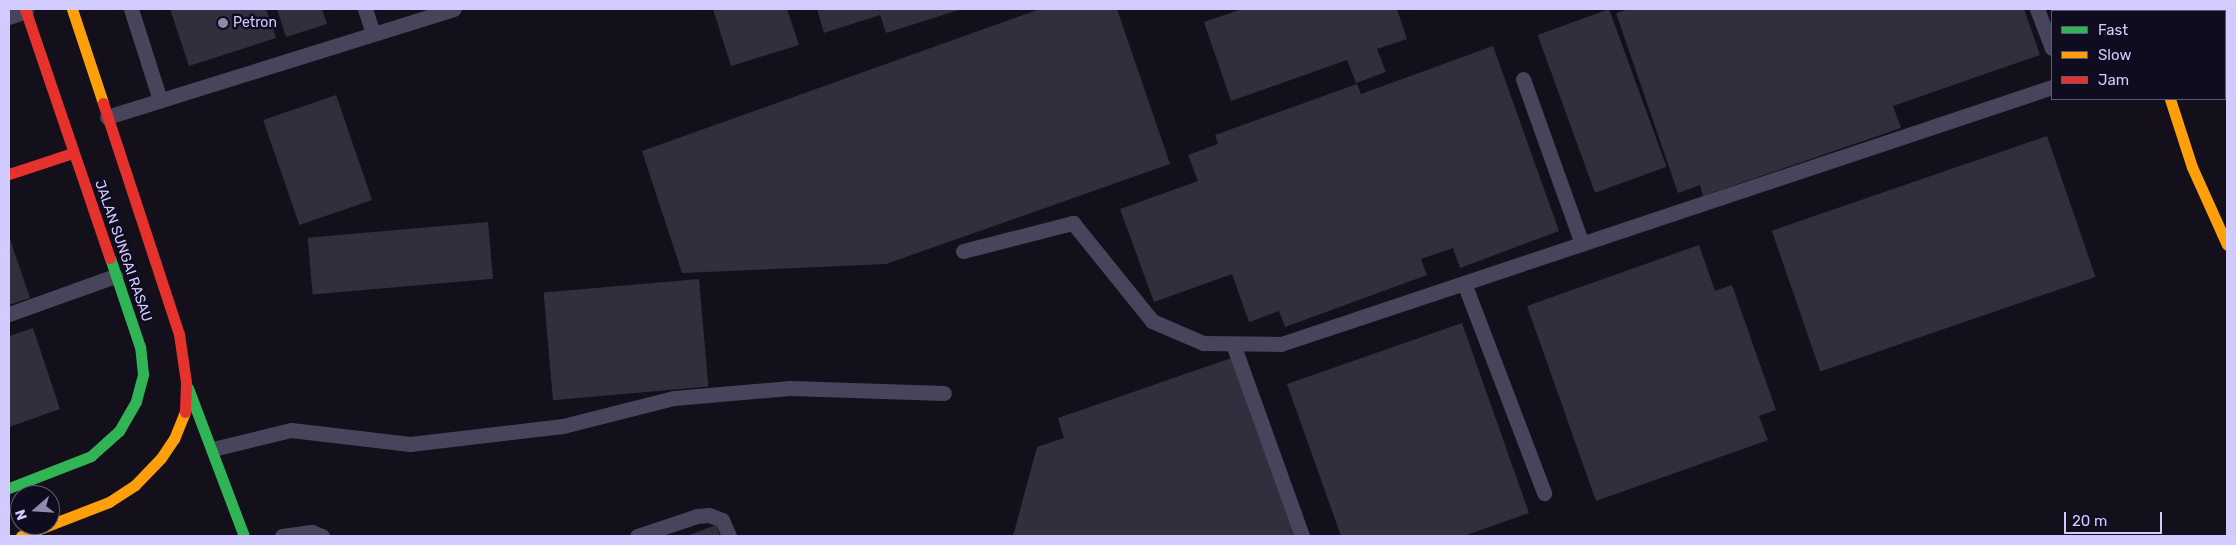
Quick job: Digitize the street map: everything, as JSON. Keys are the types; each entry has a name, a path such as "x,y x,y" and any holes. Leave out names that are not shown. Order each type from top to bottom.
{"main road":[{"name":"JALAN SUNGAI RASAU","path":"72,9 179,334 186,382"},
{"name":"JALAN SUNGAI RASAU","path":"9,488 92,456 119,431 136,401 143,374 140,347 25,10"},
{"path":"2170,100 2192,167 2227,245"},
{"path":"9,174 73,153"},
{"path":"186,382 213,449 244,536"},
{"path":"21,536 109,502 135,485 161,458 174,439 186,409 186,382"}],"lane":[{"path":"131,9 160,100"},
{"path":"366,9 373,34"},
{"path":"108,117 454,9"},
{"path":"2037,9 2051,45"},
{"path":"9,17 25,10"},
{"path":"1523,78 1582,244"},
{"path":"963,251 1073,223 1152,321 1203,343 1282,344 2051,87"},
{"path":"9,314 115,276"},
{"path":"1464,283 1544,493"},
{"path":"1233,344 1302,536"},
{"path":"213,449 291,430 410,444 563,426 674,398 790,388 944,393"},
{"path":"637,536 697,516 709,515 722,520 729,536"},
{"path":"282,536 312,532 322,536"}],"building":[{"name":"Petron","path":"170,9 266,9 276,38 189,66"},
{"path":"277,9 322,9 327,24 286,37"},
{"path":"713,9 787,9 799,45 731,66"},
{"path":"817,9 962,9 886,33 880,15 824,33"},
{"path":"1040,9 1117,9 1170,164 886,264 682,273 642,151"},
{"path":"1242,9 1397,9 1407,39 1377,49 1386,72 1356,83 1347,60 1231,101 1204,22"},
{"path":"1609,9 1666,167 1595,193 1538,35"},
{"path":"1629,9 2024,9 2040,55 1893,106 1901,128 1703,196 1700,185 1678,193 1616,13"},
{"path":"1493,46 1559,231 1460,268 1453,248 1421,259 1427,275 1285,327 1279,311 1249,322 1232,274 1154,302 1120,209 1198,181 1188,155 1218,144 1215,135 1357,84 1361,94"},
{"path":"336,95 372,200 299,225 263,120"},
{"path":"2047,136 2096,277 1820,372 1772,231"},
{"path":"488,222 493,279 313,295 308,238"},
{"path":"9,236 30,298 9,305"},
{"path":"1699,245 1715,291 1732,285 1776,410 1759,416 1768,440 1596,501 1527,306"},
{"path":"699,279 708,387 553,400 544,293"},
{"path":"1462,323 1529,513 1464,536 1341,536 1287,384"},
{"path":"33,328 60,409 9,427 9,336"},
{"path":"1240,355 1303,536 1013,536 1037,447 1064,438 1058,418"},
{"path":"716,525 720,536 686,536"}],"traffic: fast":[{"path":"9,488 91,456 119,431 136,401 143,374 140,347 110,258"},
{"path":"188,388 244,536"}],"traffic: slow":[{"path":"72,9 103,103"},
{"path":"2170,100 2192,167 2227,245"},
{"path":"21,536 109,502 135,485 161,458 174,439 185,412"}],"traffic: jam":[{"path":"25,9 110,258"},
{"path":"103,103 179,334 186,382 185,412"},
{"path":"9,174 73,153"}],"place":[{"name":"Petron","path":"223,23"}]}
